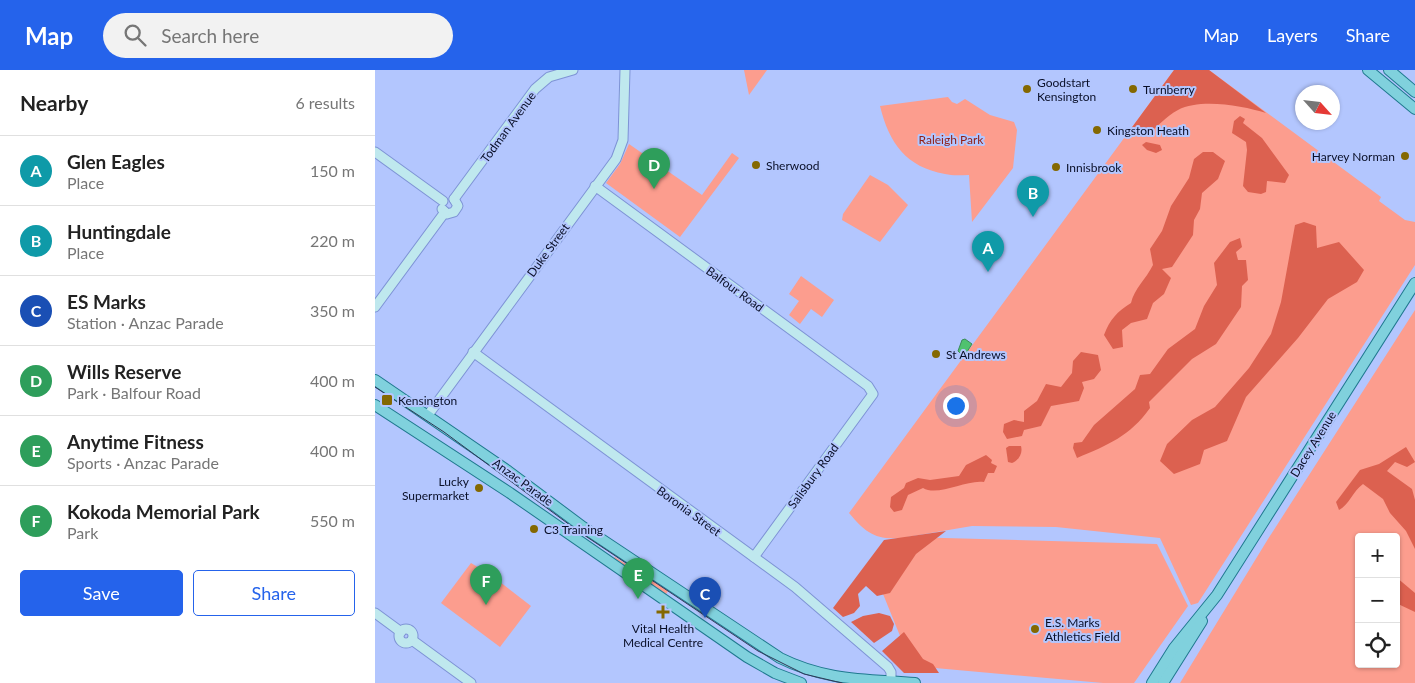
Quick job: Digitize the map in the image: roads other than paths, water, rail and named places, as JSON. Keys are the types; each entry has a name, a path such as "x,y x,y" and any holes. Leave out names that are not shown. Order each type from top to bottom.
{"main road":[{"path":"1369,70 1415,109"},
{"path":"1389,70 1415,92"},
{"name":"Dacey Avenue","path":"1163,683 1415,283"},
{"name":"Anzac Parade","path":"375,380 522,480 583,527 775,656 825,675 860,680 915,683"},
{"name":"Anzac Parade","path":"375,405 510,492 747,657 775,673 801,683"},
{"name":"Dacey Avenue","path":"1151,683 1174,648 1211,604"}],"street":[{"name":"Todman Avenue","path":"454,199 530,95 549,73 573,70"},
{"name":"Duke Street","path":"428,415 616,159 623,140 625,70"},
{"path":"375,152 443,201"},
{"name":"Balfour Road","path":"595,186 868,386 873,394"},
{"path":"447,198 454,199 457,206 456,210 449,214 445,212 441,206 443,201 447,198"},
{"path":"375,307 445,212"},
{"name":"Boronia Street","path":"473,352 822,609 881,661 891,672 891,681"},
{"name":"Salisbury Road","path":"754,558 873,394"},
{"path":"375,612 401,632 406,629 410,630 413,636 412,640 471,683"}],"tram line":[{"path":"375,387 444,432 578,531 758,651 804,674 842,683"}],"place":[{"name":"Goodstart Kensington","path":"1027,89"},
{"name":"Turnberry","path":"1133,89"},
{"name":"Kingston Heath","path":"1097,130"},
{"name":"Harvey Norman","path":"1405,156"},
{"name":"Sherwood","path":"756,165"},
{"name":"Innisbrook","path":"1056,167"},
{"name":"Wills Reserve","path":"654,189"},
{"name":"Huntingdale","path":"1033,217"},
{"name":"Glen Eagles","path":"988,272"},
{"name":"St Andrews","path":"936,354"},
{"name":"Kensington","path":"387,400"},
{"name":"Lucky Supermarket","path":"479,488"},
{"name":"C3 Training","path":"534,529"},
{"name":"Anytime Fitness","path":"638,599"},
{"name":"Kokoda Memorial Park","path":"486,605"},
{"name":"Vital Health Medical Centre","path":"663,612"},
{"name":"ES Marks","path":"705,618"},
{"name":"E.S. Marks Athletics Field","path":"1035,629"}],"park label":[{"name":"Raleigh Park","path":"951,139"}]}
